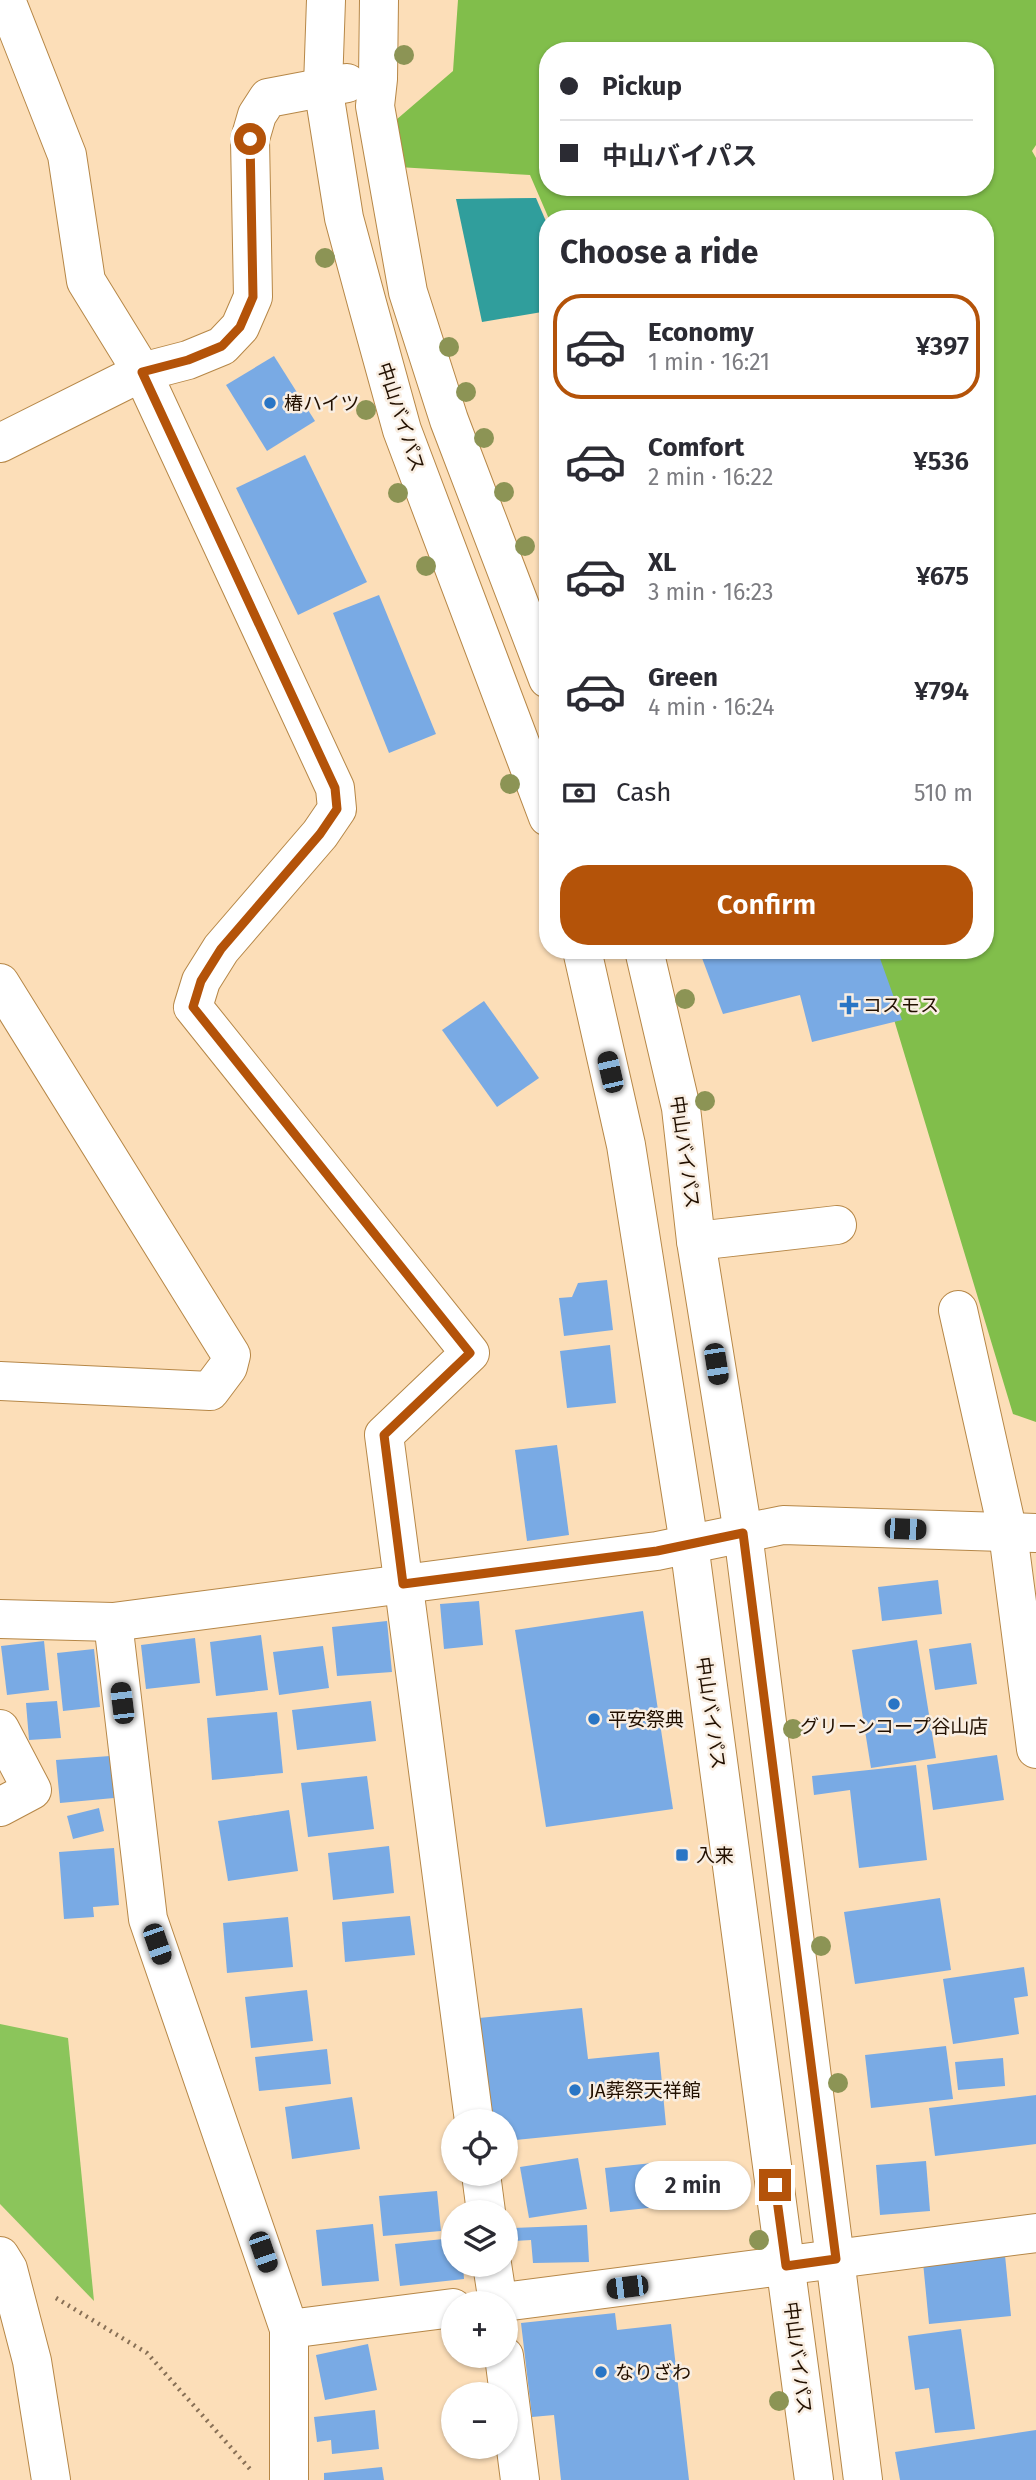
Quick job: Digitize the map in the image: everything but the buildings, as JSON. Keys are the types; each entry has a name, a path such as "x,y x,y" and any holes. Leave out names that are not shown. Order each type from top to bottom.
{"street":[{"path":"6,0 67,155 86,281 142,372 335,788 337,809 320,834 221,949 201,981 193,1007 470,1353 384,1435 472,2109"},
{"name":"中山バイパス","path":"326,0 323,86 344,218 402,429 539,793"},
{"path":"379,0 375,106 408,292 449,420 539,655"},
{"path":"0,443 142,372 188,360 222,346 240,327 253,297 250,139 257,115 268,98 323,86 378,79"},
{"name":"中山バイパス","path":"584,959 626,1145 689,1544 814,2480"},
{"name":"中山バイパス","path":"646,959 681,1108 696,1241 743,1533 863,2480"},
{"path":"0,983 231,1354 228,1367 210,1391 0,1381"},
{"path":"696,1241 837,1225"},
{"path":"958,1310 1022,1533 1036,1749"},
{"path":"0,1619 113,1622 657,1551 783,1525 1022,1533"},
{"path":"113,1622 148,1919 289,2329 289,2480"},
{"path":"0,1729 32,1790 0,1807"},
{"path":"518,2300 1036,2233"},
{"path":"4,2262 32,2361 51,2480"},
{"path":"289,2329 441,2310"},
{"path":"506,2368 520,2480"}],"path":[{"path":"4,2262 147,2353 251,2470"}],"green space":[{"path":"458,0 1036,0 1036,145 1032,151 1036,158 1036,1422 1013,1414 876,959 994,959 994,210 545,210 539,196 994,196 994,42 539,42 539,196 530,175 398,167 389,126 453,71"},
{"path":"0,2024 68,2038 94,2301 0,2204"}],"water":[{"path":"536,198 541,210 539,210 539,312 482,322 456,199"}],"place":[{"name":"椿ハイツ","path":"270,403"},
{"name":"コスモス","path":"849,1005"},
{"name":"グリーンコープ谷山店","path":"894,1704"},
{"name":"平安祭典","path":"594,1719"},
{"name":"入来","path":"682,1855"},
{"name":"JA葬祭天祥館","path":"575,2090"},
{"name":"なりざわ","path":"601,2372"}],"route":[{"path":"250,139 253,297 240,327 222,346 188,360 142,372 335,788 337,809 320,834 221,949 201,981 193,1007 470,1353 384,1435 403,1584 657,1551 743,1533 836,2259 786,2266 775,2185"}]}
